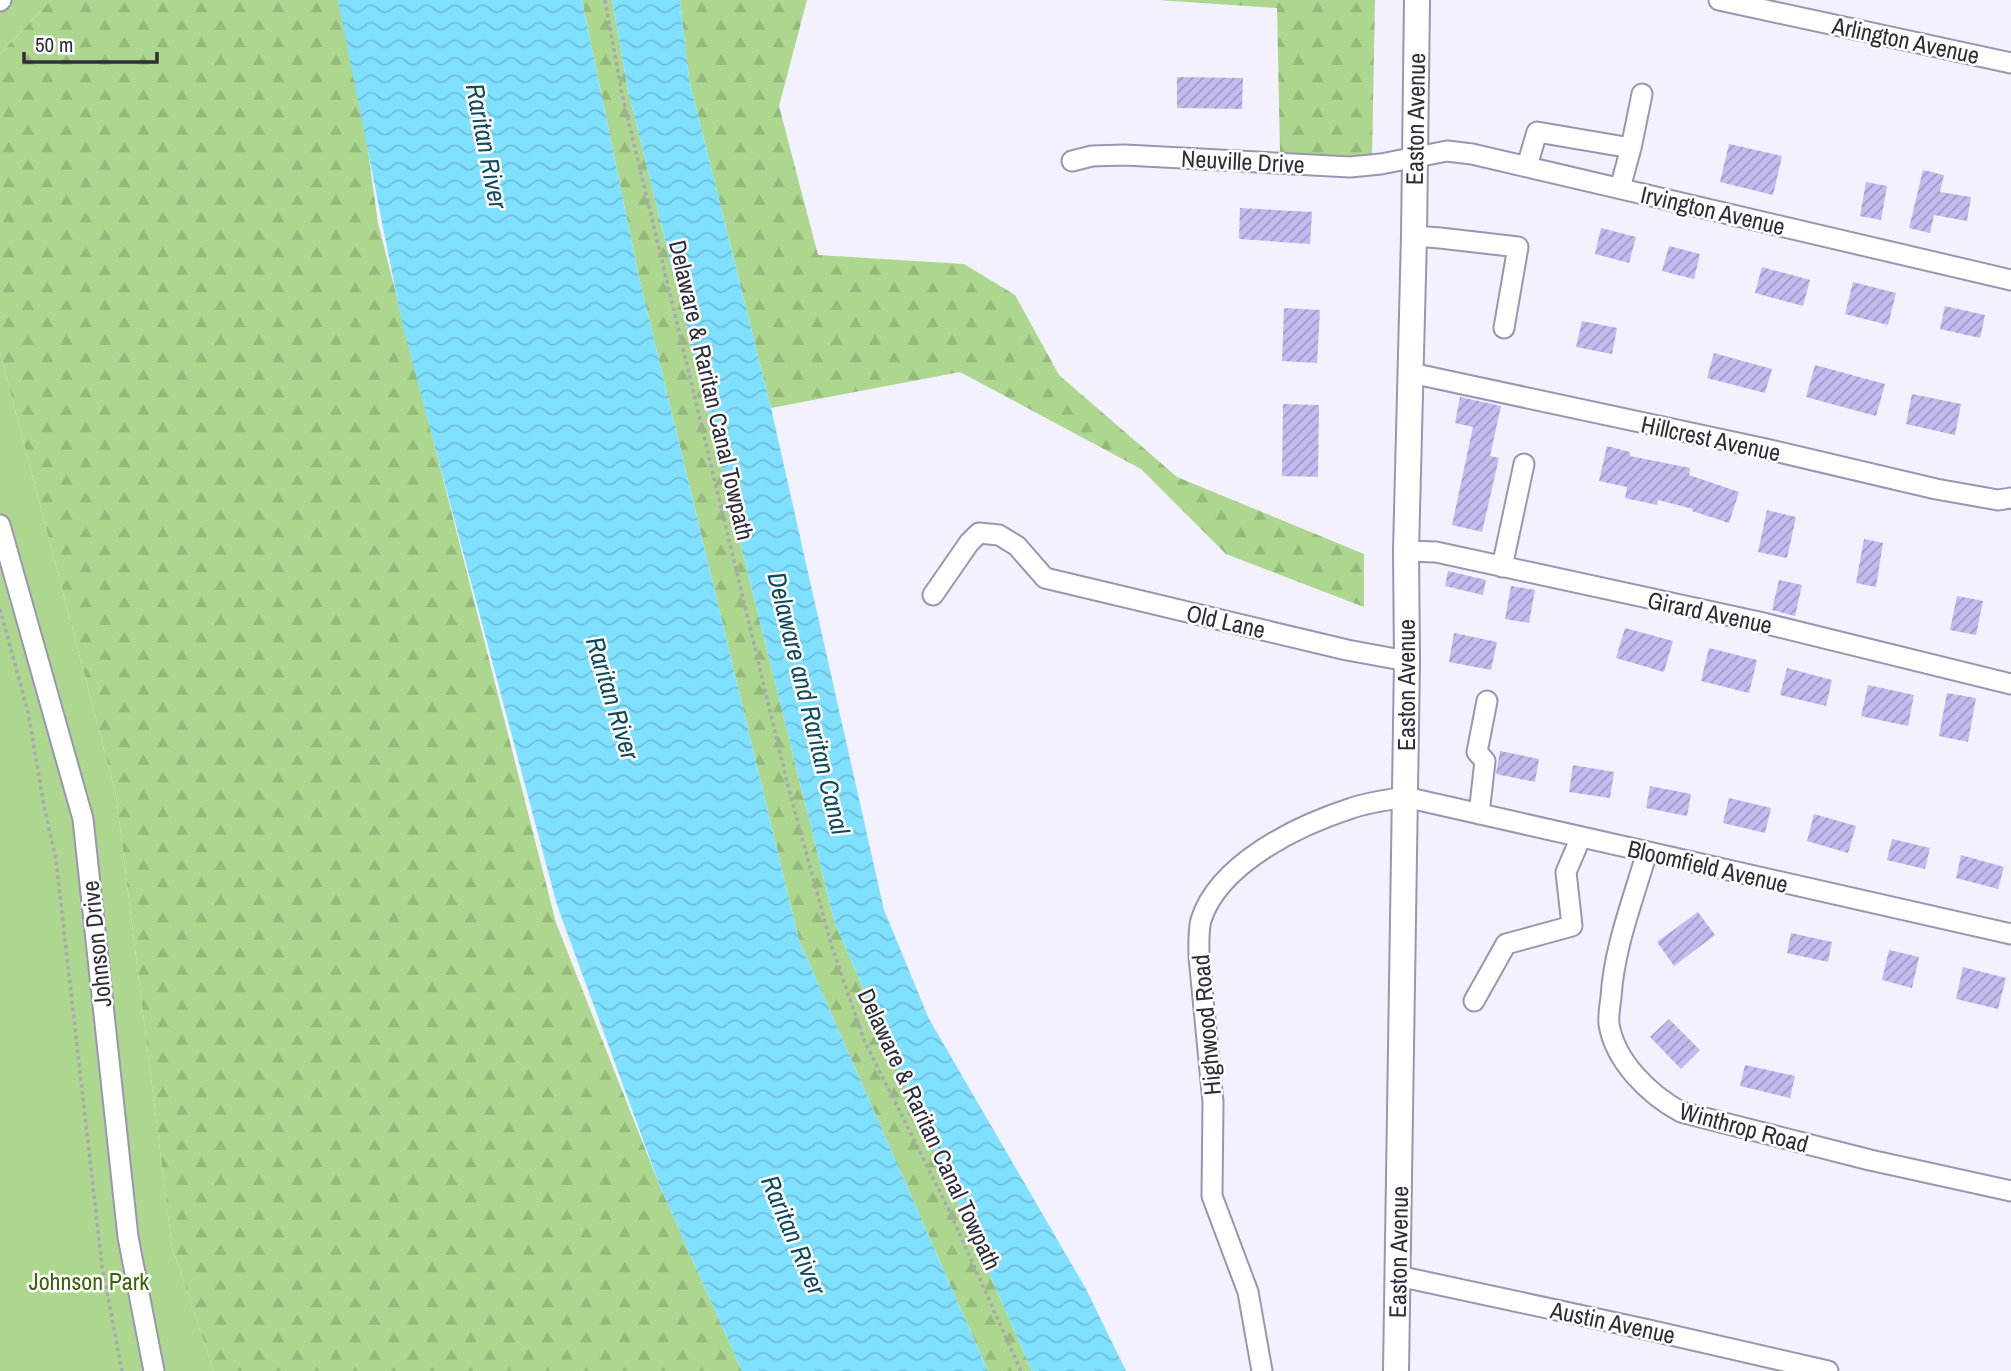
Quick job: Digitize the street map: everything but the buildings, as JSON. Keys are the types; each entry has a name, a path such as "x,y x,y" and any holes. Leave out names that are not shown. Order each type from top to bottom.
{"main road":[{"name":"Easton Avenue","path":"1396,1371 1407,661 1406,551 1417,0"}],"street":[{"name":"Arlington Avenue","path":"1719,0 2011,63"},
{"path":"1620,188 1642,94"},
{"path":"1527,166 1537,132 1631,148"},
{"name":"Irvington Avenue","path":"1415,157 1447,151 1472,154 2011,280"},
{"name":"Neuville Drive","path":"1072,161 1093,156 1125,155 1350,167 1415,157"},
{"path":"1414,236 1518,247 1504,328"},
{"name":"Hillcrest Avenue","path":"1411,373 1766,449 1936,489 1998,500 2011,498"},
{"path":"1502,567 1524,464"},
{"name":"Johnson Drive","path":"0,525 83,819 128,1237 154,1371"},
{"name":"Old Lane","path":"933,595 979,533 999,535 1017,547 1045,578 1334,647 1407,661"},
{"name":"Girard Avenue","path":"1406,551 1436,552 1759,622 2011,684"},
{"path":"1479,814 1485,761 1477,752 1487,701"},
{"name":"Bloomfield Avenue","path":"1405,797 2011,934"},
{"name":"Highwood Road","path":"1262,1371 1248,1292 1212,1196 1213,1101 1199,957 1201,919 1220,885 1250,857 1287,834 1353,807 1405,797"},
{"path":"1474,1001 1506,944 1572,926 1566,872 1581,837"},
{"name":"Winthrop Road","path":"1647,852 1613,969 1609,1023 1615,1043 1628,1067 1663,1103 1681,1112 1870,1160 2011,1191"},
{"name":"Austin Avenue","path":"1398,1276 1823,1370"}],"path":[{"name":"Delaware & Raritan Canal Towpath","path":"605,0 622,94 775,732 831,944 864,1040 948,1208 1021,1371"},
{"path":"0,609 28,712 56,860 102,1266 122,1371"}],"green space":[{"path":"0,0 51,0 0,54"},
{"path":"51,0 347,0 378,223 556,923 661,1189 742,1371 214,1371 172,1247 116,795 0,352 0,54"},
{"path":"582,0 612,0 628,91 835,924 1032,1371 988,1371 799,940 639,277"},
{"path":"680,0 807,0 779,106 818,255 964,264 1015,295 1059,375 1177,477 1364,554 1364,607 1226,554 1141,469 960,372 771,408 689,79"},
{"path":"1158,0 1375,0 1372,159 1280,152 1277,8"},
{"name":"Johnson Park","path":"0,352 116,795 172,1247 214,1371 0,1371"}],"water":[{"name":"Raritan River","path":"338,0 582,0 639,277 799,940 988,1371 742,1371 661,1189 557,905 402,323"},
{"name":"Delaware and Raritan Canal","path":"612,0 680,0 689,79 771,408 884,910 929,1019 1086,1289 1126,1371 1032,1371 835,924 628,91"}]}
